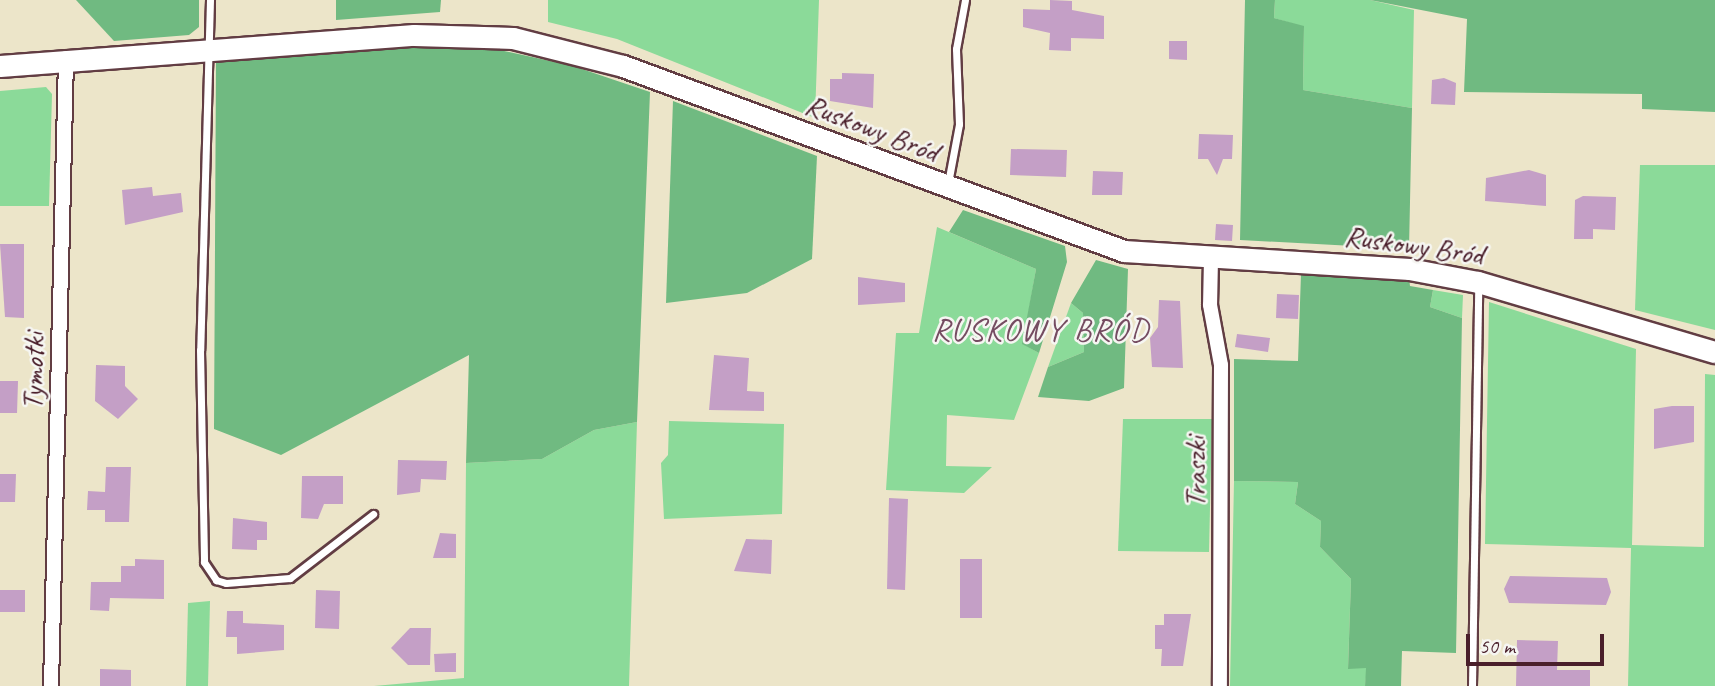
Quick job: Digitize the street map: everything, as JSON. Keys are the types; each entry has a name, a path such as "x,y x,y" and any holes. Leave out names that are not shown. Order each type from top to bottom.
{"street":[{"name":"Ruskowy Bród","path":"0,66 208,47 440,34 558,46 1099,245 1211,259 1360,264 1478,282 1715,352"},
{"name":"Tymotki","path":"51,686 66,58"},
{"name":"Traszki","path":"1211,259 1210,306 1221,365 1220,686"}],"lane":[{"path":"210,0 208,232 200,350 208,572 226,583 290,578 373,514"},
{"path":"946,188 956,149 957,48 965,0"},
{"path":"1472,686 1478,282"}],"green space":[{"path":"76,0 199,0 199,27 189,35 114,41"},
{"path":"336,0 441,0 440,12 336,20"},
{"path":"548,0 819,0 815,118 617,39 548,22"},
{"path":"1245,0 1275,0 1274,18 1304,26 1303,90 1412,108 1409,249 1240,240"},
{"path":"1275,0 1370,0 1414,10 1412,108 1303,90 1304,27 1274,18"},
{"path":"1370,0 1715,0 1715,112 1642,109 1642,94 1464,92 1467,19"},
{"path":"472,44 573,66 650,92 637,422 594,430 542,459 466,463 469,355 281,455 214,429 216,60"},
{"path":"46,87 52,94 49,206 0,206 0,91"},
{"path":"673,101 817,156 812,259 747,293 666,303"},
{"path":"1640,165 1715,165 1715,330 1635,310"},
{"path":"963,210 1065,246 1067,262 1039,353 1022,344 1036,269 949,232"},
{"path":"937,227 1036,269 1023,344 1039,353 1014,420 947,415 946,466 992,467 964,493 886,490 896,333 919,333"},
{"path":"1096,260 1128,269 1124,388 1089,401 1038,397 1048,367 1084,352 1083,313 1071,303"},
{"path":"1301,274 1409,278 1410,286 1433,290 1430,307 1462,318 1456,653 1402,651 1401,686 1365,686 1366,668 1348,669 1351,579 1320,547 1321,521 1295,504 1298,482 1234,481 1234,359 1298,361"},
{"path":"1433,290 1463,295 1462,318 1430,307"},
{"path":"1489,302 1636,349 1632,545 1704,547 1705,374 1715,375 1715,686 1628,686 1631,548 1485,544"},
{"path":"1071,303 1083,313 1084,352 1048,367"},
{"path":"1123,419 1212,419 1209,552 1118,551"},
{"path":"669,421 784,424 782,514 664,519 661,463 668,455"},
{"path":"637,422 629,686 374,686 464,678 466,463 542,459 594,430"},
{"path":"1234,481 1298,482 1295,504 1321,521 1320,547 1351,579 1348,668 1367,668 1365,686 1230,686"},
{"path":"210,601 208,686 186,686 188,603"}],"building":[{"path":"1050,0 1072,1 1072,10 1104,16 1104,39 1071,38 1071,51 1049,50 1050,33 1023,27 1023,9 1050,10"},
{"path":"1169,41 1187,41 1187,60 1169,59"},
{"path":"842,73 874,74 873,108 830,101 830,79 842,79"},
{"path":"1444,78 1456,83 1455,105 1431,104 1432,80"},
{"path":"1199,134 1233,135 1232,159 1223,159 1217,175 1208,159 1198,159"},
{"path":"1011,149 1067,150 1066,177 1010,175"},
{"path":"1529,170 1546,175 1546,206 1485,201 1486,178"},
{"path":"1093,171 1123,172 1122,195 1092,195"},
{"path":"152,187 153,196 181,193 183,212 125,225 122,190"},
{"path":"1583,196 1616,197 1615,230 1593,229 1593,239 1574,239 1575,200"},
{"path":"1216,224 1233,225 1232,241 1215,240"},
{"path":"0,244 24,244 24,318 5,317"},
{"path":"858,277 905,283 905,302 858,305"},
{"path":"1277,294 1299,295 1298,319 1276,318"},
{"path":"1159,300 1180,301 1183,368 1152,367 1150,338 1158,327"},
{"path":"1237,334 1270,338 1268,352 1235,347"},
{"path":"714,355 749,358 747,391 764,392 764,411 709,410"},
{"path":"96,365 125,366 125,386 138,399 118,419 95,401"},
{"path":"0,381 18,381 17,413 0,413"},
{"path":"1694,406 1694,442 1654,449 1654,409"},
{"path":"398,460 447,461 446,480 421,479 420,492 397,495"},
{"path":"106,467 131,467 129,522 105,522 105,510 87,510 88,491 105,492"},
{"path":"0,474 16,474 15,502 0,502"},
{"path":"302,476 343,476 343,504 324,504 318,519 301,518"},
{"path":"889,498 908,499 905,590 887,589"},
{"path":"233,518 267,522 267,540 257,540 257,550 232,549"},
{"path":"440,533 456,534 456,558 433,558"},
{"path":"746,539 772,540 771,574 734,571"},
{"path":"135,559 164,560 164,599 110,598 109,611 90,610 91,582 121,582 121,566 135,566"},
{"path":"960,559 982,559 982,618 960,618"},
{"path":"1510,576 1607,578 1611,592 1606,605 1509,603 1504,589"},
{"path":"0,590 25,590 25,612 0,612"},
{"path":"316,590 340,591 339,629 315,628"},
{"path":"227,611 243,611 243,623 284,625 284,650 237,654 237,637 226,637"},
{"path":"1164,614 1191,614 1183,666 1161,666 1162,649 1155,649 1155,625 1164,625"},
{"path":"410,628 431,628 430,665 408,665 391,648"},
{"path":"1517,640 1558,641 1557,670 1590,670 1590,686 1516,686"},
{"path":"456,653 456,672 435,672 434,654"},
{"path":"100,669 131,670 131,686 100,686"}],"district":[{"name":"RUSKOWY BRÓD","path":"1041,330"}]}
